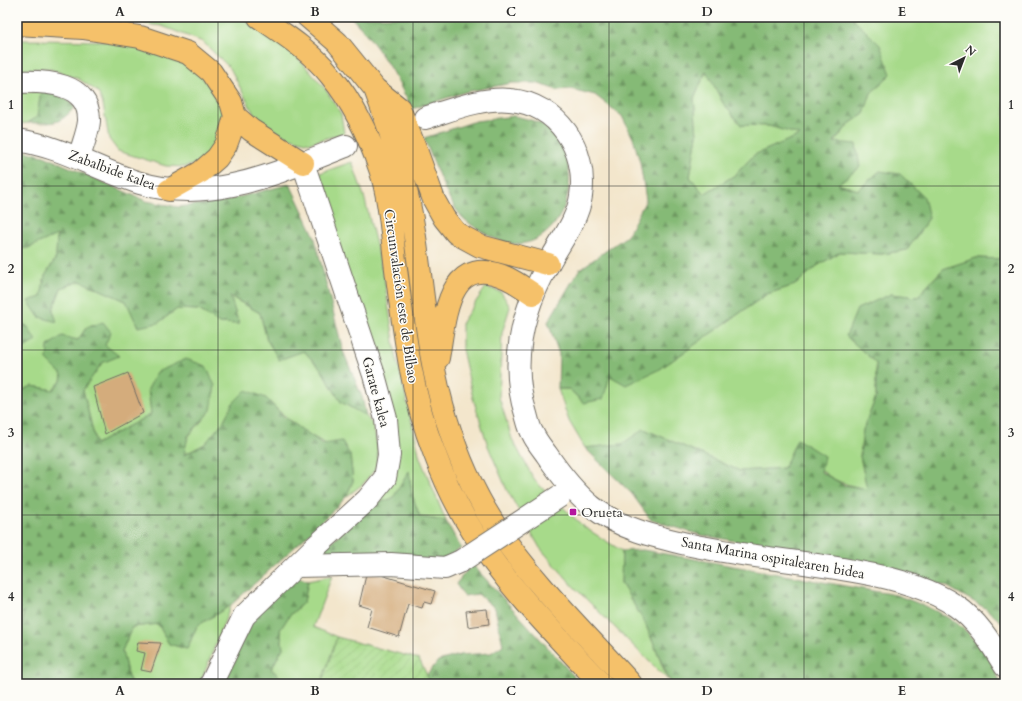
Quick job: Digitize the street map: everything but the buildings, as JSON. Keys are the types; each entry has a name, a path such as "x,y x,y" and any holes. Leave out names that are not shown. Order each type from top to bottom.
{"main road":[{"name":"Circunvalación este de Bilbao","path":"259,17 291,38 330,74 348,99 359,119 381,170 390,217 411,376 434,452 452,494 473,532 496,565 601,684"},
{"path":"308,17 337,42 375,89 399,108 434,200 444,218 456,233 480,246 539,261"},
{"path":"17,24 83,28 140,37 188,53 211,72 231,102 235,116 251,130 303,163"},
{"name":"Circunvalación este de Bilbao","path":"375,89 397,151 415,236 435,373 447,421 462,462 496,526 548,593 631,684"},
{"path":"169,190 201,172 217,158 226,145 235,116"},
{"path":"435,373 448,303 453,290 459,282 475,273 486,272 508,278 533,294"}],"street":[{"path":"17,82 45,81 71,88 85,102 89,121 80,158"},
{"path":"425,118 474,103 509,99 528,103 549,114 563,127 575,143 580,164 581,197 571,224 539,261"},
{"name":"Zabalbide kalea","path":"17,140 31,142 80,158 141,183 169,190 200,190 230,187 254,181 346,146"},
{"name":"Garate kalea","path":"211,684 244,616 367,500 385,478 389,455 386,419 374,375 303,163"},
{"name":"Santa Marina ospitalearen bidea","path":"539,261 533,294 521,332 518,365 519,394 532,433 562,477 566,492 621,524 650,536 730,554 841,569 885,577 921,588 957,607 979,628 1005,666"},
{"path":"296,566 391,564 444,568 461,562 566,492"}],"green space":[{"path":"87,17 238,17 267,32 300,60 326,90 341,114 344,133 310,143 286,137 257,120 230,68 203,42 162,26"},
{"path":"351,17 853,17 853,19 880,45 891,74 871,93 864,114 849,124 834,142 856,144 860,167 838,184 858,190 880,171 900,174 924,197 929,218 907,250 882,254 840,252 817,266 795,285 767,294 660,369 626,385 610,376 603,399 584,403 569,389 558,389 559,354 548,322 579,270 627,236 646,200 640,162 633,138 622,116 595,95 571,89 557,90 536,83 512,83 465,92 412,109 385,60","holes":["706,71 723,103 741,125 769,126 800,135 754,155 735,175 704,194 690,177 697,135 694,98"]},
{"path":"853,17 1005,17 1005,259 976,258 943,269 917,297 891,294 846,336 876,363 876,397 863,430 860,456 867,489 842,482 825,473 812,460 797,439 785,468 740,471 644,429 622,444 585,448 569,421 558,389 569,389 584,403 610,375 660,369 767,294 795,285 817,266 840,252 882,254 907,250 929,218 880,171 858,190 838,184 834,143 849,124 864,114 871,93 890,74"},
{"path":"17,40 118,41 189,64 204,76 217,96 225,116 222,137 201,162 185,167 166,166 118,151 109,139 103,104 98,92 79,79 47,68 17,70"},
{"path":"707,70 723,103 741,125 769,126 801,135 754,155 735,175 704,194 690,177 697,135 694,98"},
{"path":"41,91 37,117 28,123 17,124 17,93"},
{"path":"41,91 60,96 75,107 59,121 49,123 28,123 37,117"},
{"path":"514,116 528,119 543,125 553,135 565,153 569,174 567,196 560,215 548,231 532,241 512,244 490,236 462,217 445,190 424,138 476,121"},
{"path":"17,149 44,156 146,201 178,207 220,202 290,184 314,235 343,351 362,397 366,416 341,402 321,369 304,351 279,360 267,340 260,313 230,296 239,324 219,323 199,310 177,309 158,323 138,327 126,301 80,281 61,288 53,310 57,322 39,317 28,301 41,297 45,276 56,258 57,235 28,248 17,249"},
{"path":"352,162 364,196 384,277 396,355 420,458 446,521 420,517 412,495 409,472 393,498 373,505 391,482 317,174"},
{"path":"57,234 56,258 45,276 41,297 53,310 61,288 81,281 126,301 158,323 177,309 199,310 219,323 239,324 229,296 260,313 267,340 304,351 321,369 341,402 366,416 373,425 378,449 376,468 363,484 346,497 353,481 350,455 315,438 275,408 266,398 233,403 223,422 205,444 183,455 188,437 211,410 148,389 151,414 96,444 83,390 102,363 105,345 86,328 78,340 47,360 62,375 61,381 53,390 32,386 17,393 17,349 20,350 28,327 17,320 17,249 28,248"},
{"path":"976,258 1005,259 1005,625 985,608 948,587 896,569 701,535 651,520 632,494 585,448 622,444 644,429 740,471 784,468 797,439 824,456 821,472 844,485 867,489 860,456 863,430 876,397 876,363 846,336 857,309 891,294 917,297 943,269"},
{"path":"486,287 501,292 510,307 502,333 499,397 512,439 535,481 584,527 622,551 621,583 645,623 668,680 575,588 540,548 507,490 488,446 473,398 462,349 462,322"},
{"path":"17,320 28,327 36,341 20,350 17,349"},
{"path":"103,322 111,332 105,345 119,356 102,363 83,390 96,444 151,414 148,389 157,372 186,359 206,366 215,386 211,410 188,436 184,455 205,444 223,422 233,403 246,390 266,398 284,417 323,444 342,441 350,455 353,481 346,497 320,524 231,605 197,626 187,649 169,644 158,624 132,627 122,651 128,677 132,684 17,684 24,611 17,620 17,393 32,386 53,390 61,381 62,375 47,360 48,346 62,336 78,340 86,328"},
{"path":"409,471 412,495 420,517 446,521 461,548 443,560 312,558 373,505 393,498"},
{"path":"643,550 896,595 910,600 946,617 967,632 977,642 993,664 1001,684 671,684 645,623 621,583 622,551"},
{"path":"472,564 581,684 428,684 427,675 438,661 460,655 491,653 503,645 495,608 478,594 464,596 456,584"},
{"path":"296,576 308,581 304,602 289,616 280,630 283,648 271,669 288,684 220,684 245,627"},
{"path":"332,576 313,627 337,637 321,684 288,684 271,669 283,648 280,630 289,616 304,602 308,581"},
{"path":"231,605 200,684 132,684 128,677 122,651 132,627 158,624 169,644 187,649 197,626"},
{"path":"24,610 17,676 17,620"},
{"path":"337,637 419,659 427,675 428,684 321,684"}],"place":[{"name":"Orueta","path":"573,512"}]}
